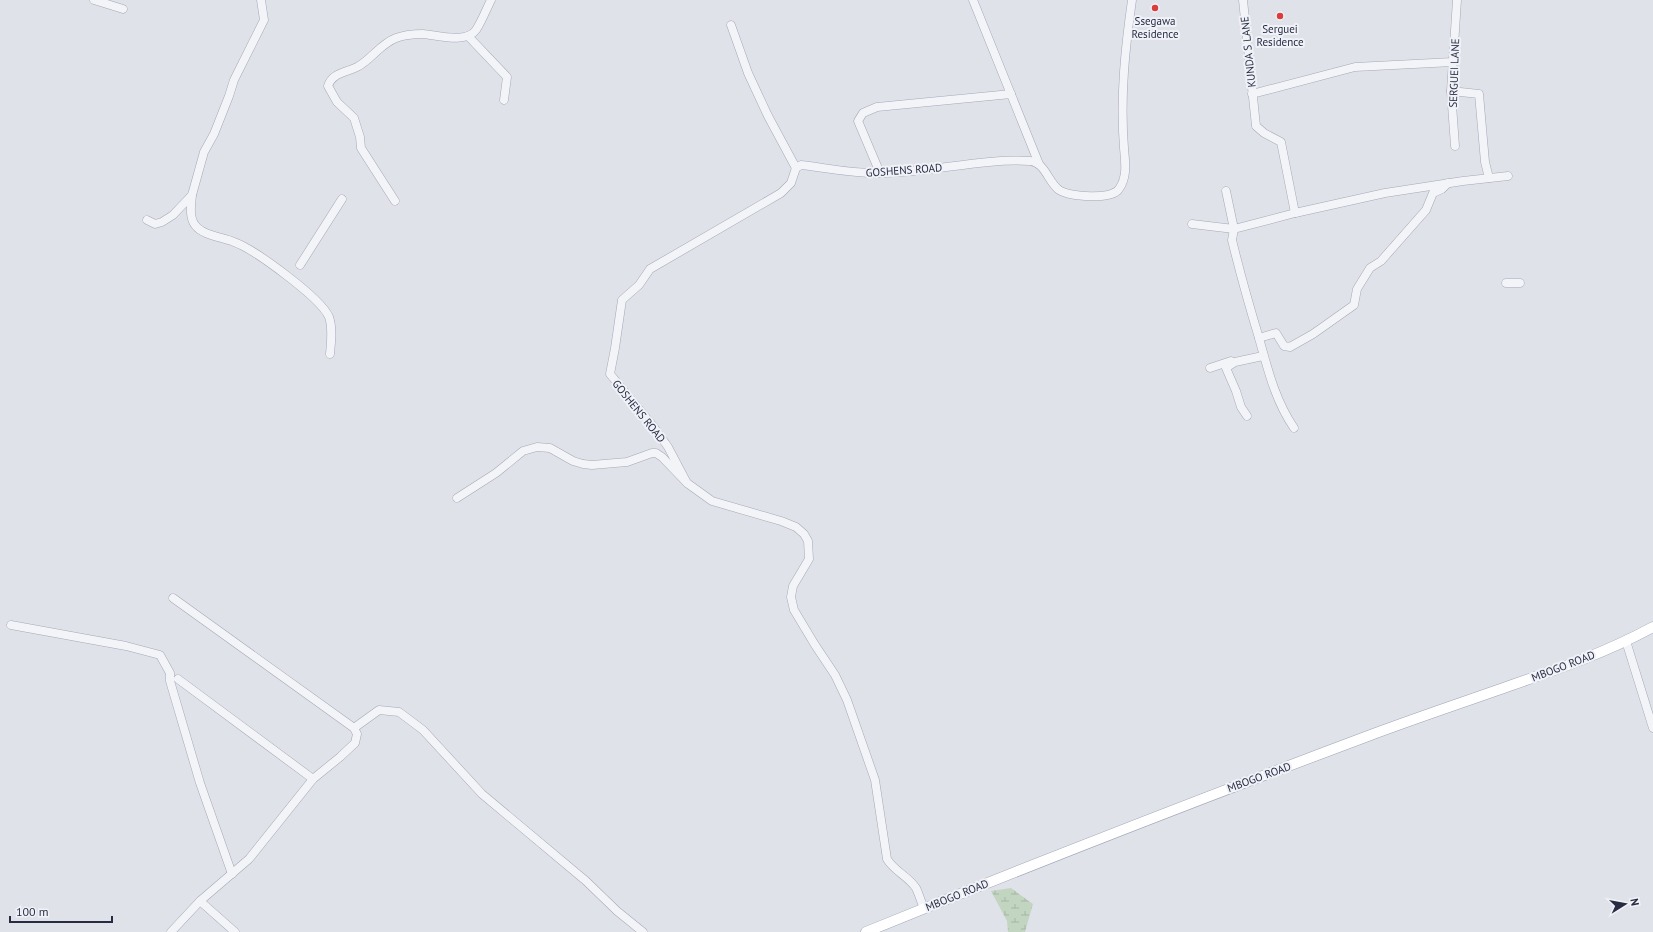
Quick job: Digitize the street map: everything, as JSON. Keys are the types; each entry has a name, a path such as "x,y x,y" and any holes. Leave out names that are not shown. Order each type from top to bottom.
{"main road":[{"name":"MBOGO ROAD","path":"866,932 1221,791 1392,728 1558,670 1626,641 1653,627"}],"street":[{"path":"94,0 123,9"},
{"path":"261,0 264,20 234,80 214,134 204,152 192,195 192,219 196,226 203,231 244,246 275,266 319,304 328,315 331,323 330,354"},
{"path":"395,201 361,148 360,137 354,118 337,102 332,95 328,86 330,80 336,75 358,67 395,38 423,34 451,38 468,36 475,32 491,0"},
{"path":"973,0 1039,164 1058,189 1065,193 1080,196 1102,196 1116,193 1125,174 1122,100 1123,73 1132,0"},
{"name":"KUNDA S LANE","path":"1243,0 1256,126 1264,133 1282,142 1295,213"},
{"name":"SERGUEI LANE","path":"1455,146 1451,91 1457,0"},
{"path":"731,24 748,73 768,116 796,168"},
{"path":"468,36 507,77 504,100"},
{"path":"1252,94 1355,67 1453,62"},
{"path":"1451,91 1479,94 1484,155 1489,178"},
{"path":"880,173 858,121 863,113 877,107 1011,94"},
{"name":"GOSHENS ROAD","path":"687,482 668,447 653,426 610,374 622,300 639,285 650,269 781,193 791,183 796,168 802,165 855,173 880,173 931,170 988,161 1031,161 1039,164"},
{"path":"1192,224 1234,229 1295,213 1385,193 1448,183 1508,176"},
{"path":"1259,338 1276,333 1284,346 1290,347 1313,334 1354,305 1357,289 1370,268 1381,261 1426,210 1433,193 1442,189 1448,183"},
{"path":"1226,191 1234,229 1232,240 1242,283 1276,397 1286,417 1294,428"},
{"path":"147,220 155,224 162,222 173,215 192,195"},
{"path":"300,265 342,199"},
{"path":"1506,283 1520,283"},
{"path":"1210,368 1255,357 1261,346"},
{"path":"1247,416 1241,407 1226,368 1234,362 1263,356"},
{"path":"457,498 496,473 523,451 537,446 550,448 573,461 592,465 627,462 645,454 656,453 687,482 712,501 781,521 796,527 804,534 808,541 809,559 793,586 791,597 794,610 835,675 847,700 875,780 887,859 891,866 902,873 916,888 924,908"},
{"path":"171,932 200,901 249,860 313,778 355,743 357,734 354,728 173,598"},
{"path":"11,625 126,646 160,655 170,673 170,681 200,783 232,874"},
{"path":"1626,641 1653,728"},
{"path":"178,679 313,778"},
{"path":"354,728 379,710 399,712 423,730 482,794 586,881 617,911 643,932"},
{"path":"200,901 234,932"}],"green space":[{"path":"1011,888 1033,904 1025,932 1008,932 1007,921 991,891"}],"place":[{"name":"Ssegawa Residence","path":"1155,8"},
{"name":"Serguei Residence","path":"1280,16"}]}
